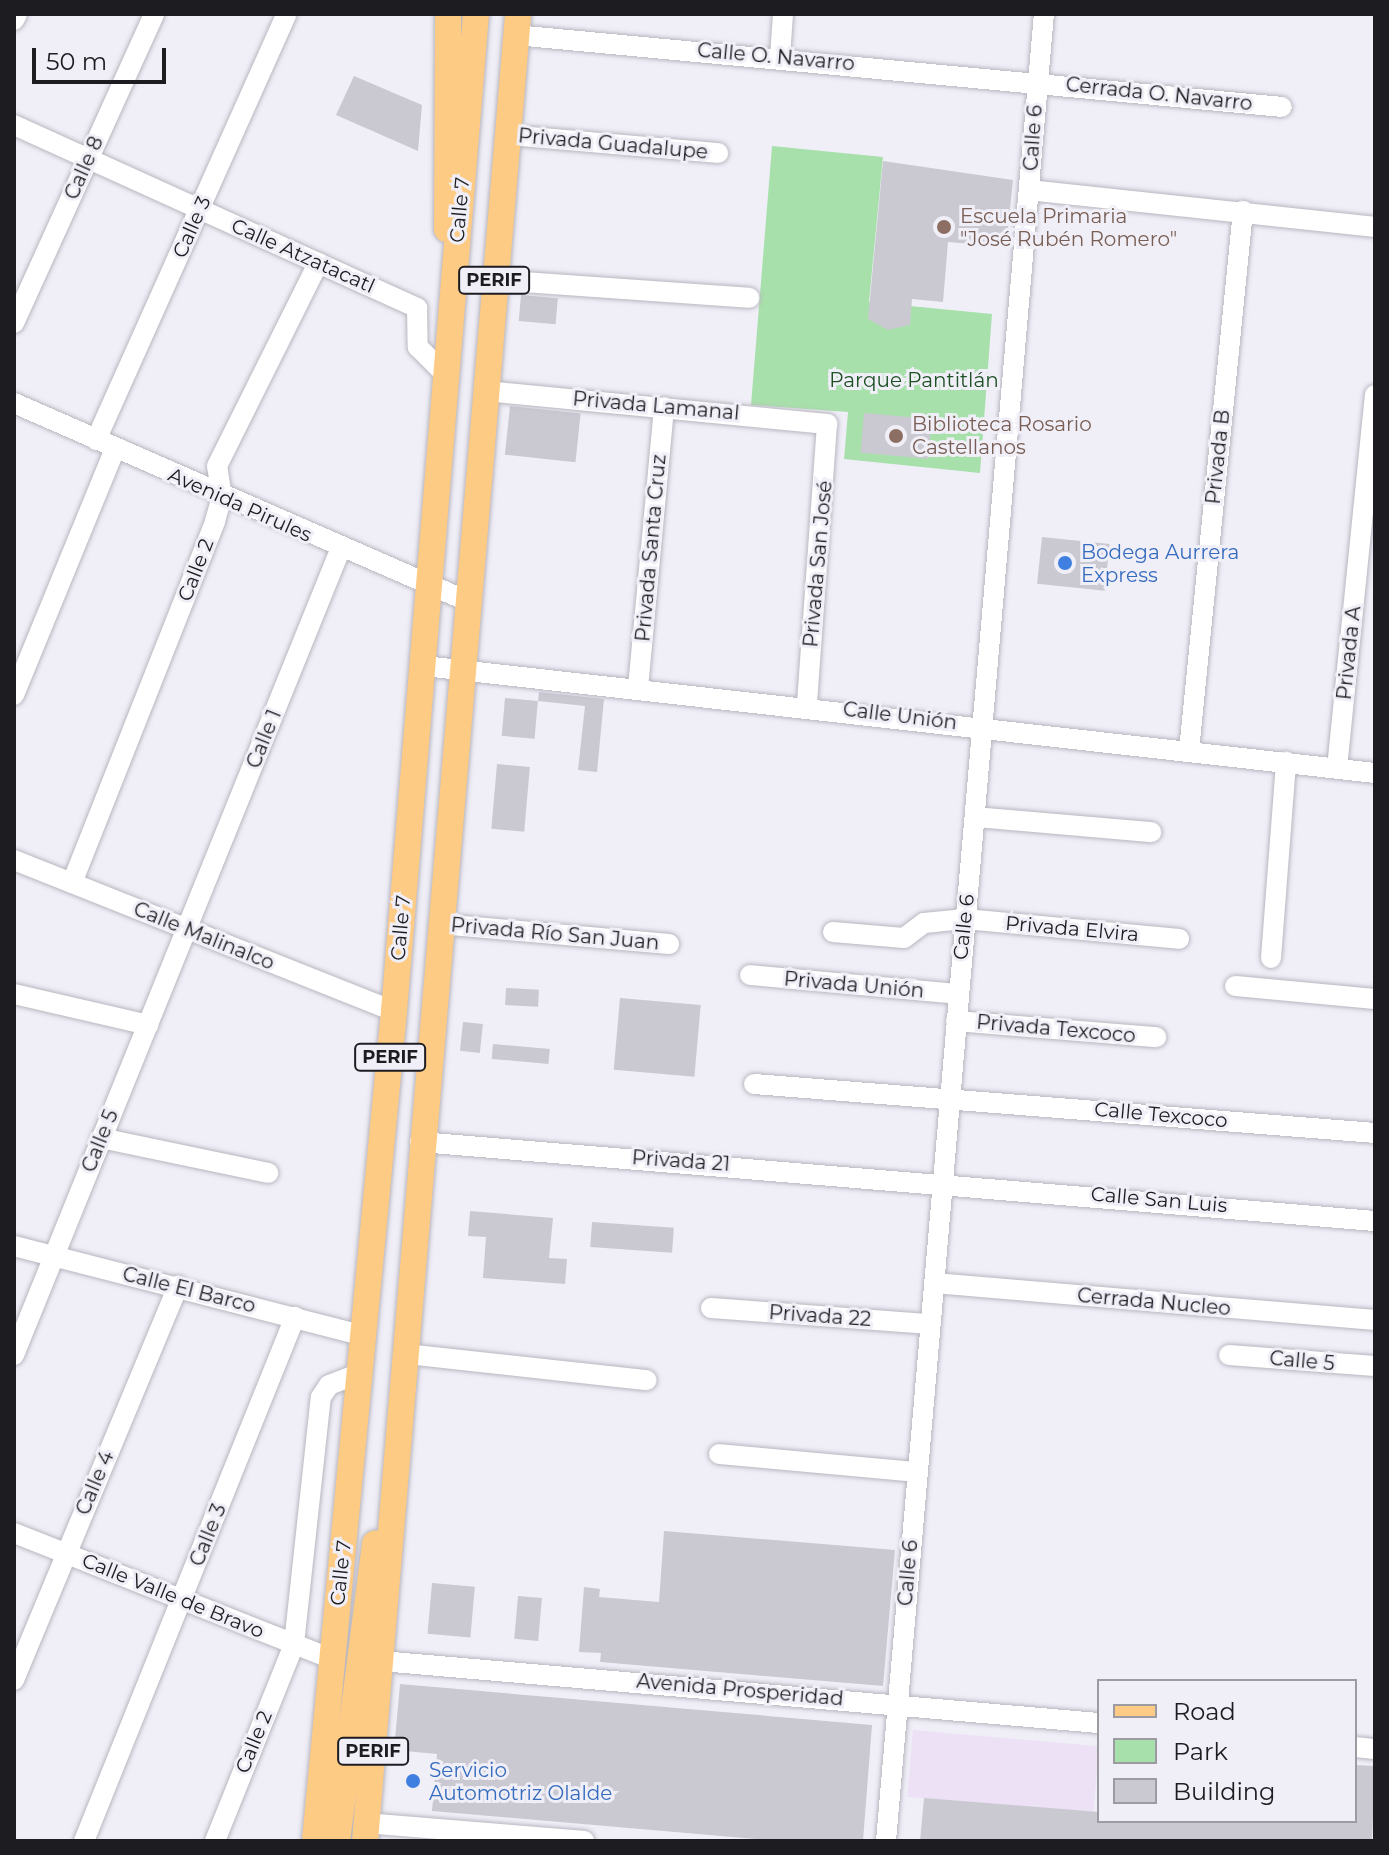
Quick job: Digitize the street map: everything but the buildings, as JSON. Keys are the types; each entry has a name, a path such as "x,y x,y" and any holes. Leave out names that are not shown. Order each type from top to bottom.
{"main road":[{"path":"448,14 444,152 455,272"},
{"name":"Calle 7","path":"315,1841 394,1011 476,14"},
{"name":"Calle 7","path":"366,1832 406,1354 420,1142 516,24"},
{"path":"337,1841 373,1550 395,1486"}],"street":[{"path":"14,20 17,14"},
{"name":"Calle 8","path":"14,323 154,14"},
{"name":"Calle 3","path":"96,440 287,14"},
{"path":"780,57 783,14"},
{"name":"Calle 6","path":"886,1841 948,1096 1044,14"},
{"name":"Calle O. Navarro","path":"516,24 780,57 1037,82"},
{"name":"Cerrada O. Navarro","path":"1037,82 1282,107"},
{"name":"Calle Atzatacatl","path":"14,125 417,308 418,347 446,375"},
{"name":"Privada Guadalupe","path":"508,135 718,153"},
{"path":"1029,190 1375,227"},
{"name":"Privada B","path":"1189,751 1243,211"},
{"name":"Calle 2","path":"72,883 222,497 217,466 318,263"},
{"path":"494,280 749,298"},
{"name":"Privada Lamanal","path":"485,391 827,424"},
{"name":"Privada A","path":"1337,768 1375,395"},
{"name":"Avenida Pirules","path":"14,403 429,590 467,601"},
{"name":"Privada Santa Cruz","path":"638,688 664,407"},
{"name":"Privada San José","path":"807,705 827,424"},
{"path":"14,695 115,449"},
{"name":"Calle 1","path":"187,929 340,550"},
{"name":"Calle Unión","path":"424,666 807,705 1375,773"},
{"path":"1271,958 1286,762"},
{"path":"975,817 1151,832"},
{"name":"Calle Malinalco","path":"14,860 394,1011"},
{"name":"Privada Elvira","path":"833,932 904,938 924,923 965,919 1179,939"},
{"name":"Privada Río San Juan","path":"440,924 669,944"},
{"name":"Calle 5","path":"14,1355 187,929"},
{"name":"Privada Unión","path":"750,975 958,994"},
{"path":"1235,986 1375,999"},
{"path":"14,994 148,1025"},
{"name":"Privada Texcoco","path":"956,1021 1156,1037"},
{"name":"Calle Texcoco","path":"754,1084 948,1096 1375,1133"},
{"path":"101,1138 268,1173"},
{"name":"Privada 21","path":"420,1142 942,1180"},
{"name":"Calle San Luis","path":"942,1180 1375,1221"},
{"name":"Calle El Barco","path":"14,1246 364,1336"},
{"name":"Cerrada Nucleo","path":"934,1283 1375,1320"},
{"name":"Calle 4","path":"14,1680 178,1286"},
{"name":"Privada 22","path":"711,1308 930,1324"},
{"name":"Calle 3","path":"84,1841 295,1317"},
{"path":"406,1354 647,1380"},
{"name":"Calle 5","path":"1229,1355 1375,1366"},
{"name":"Calle 2","path":"215,1841 294,1644 318,1409 329,1385 361,1373"},
{"path":"719,1454 916,1472"},
{"name":"Calle Valle de Bravo","path":"14,1533 333,1659"},
{"name":"Avenida Prosperidad","path":"381,1661 1097,1723"},
{"path":"366,1832 584,1841"}],"shaded area":[{"path":"913,1730 1097,1746 1093,1813 907,1797"}],"green space":[{"name":"Parque Pantitlán","path":"772,146 883,157 869,302 992,314 980,473 844,459 848,412 751,405"}],"place":[{"name":"Escuela Primaria \"José Rubén Romero\"","path":"944,227"},
{"name":"Biblioteca Rosario Castellanos","path":"896,436"},
{"name":"Bodega Aurrera Express","path":"1065,563"},
{"name":"Servicio Automotriz Olalde","path":"413,1781"}]}
